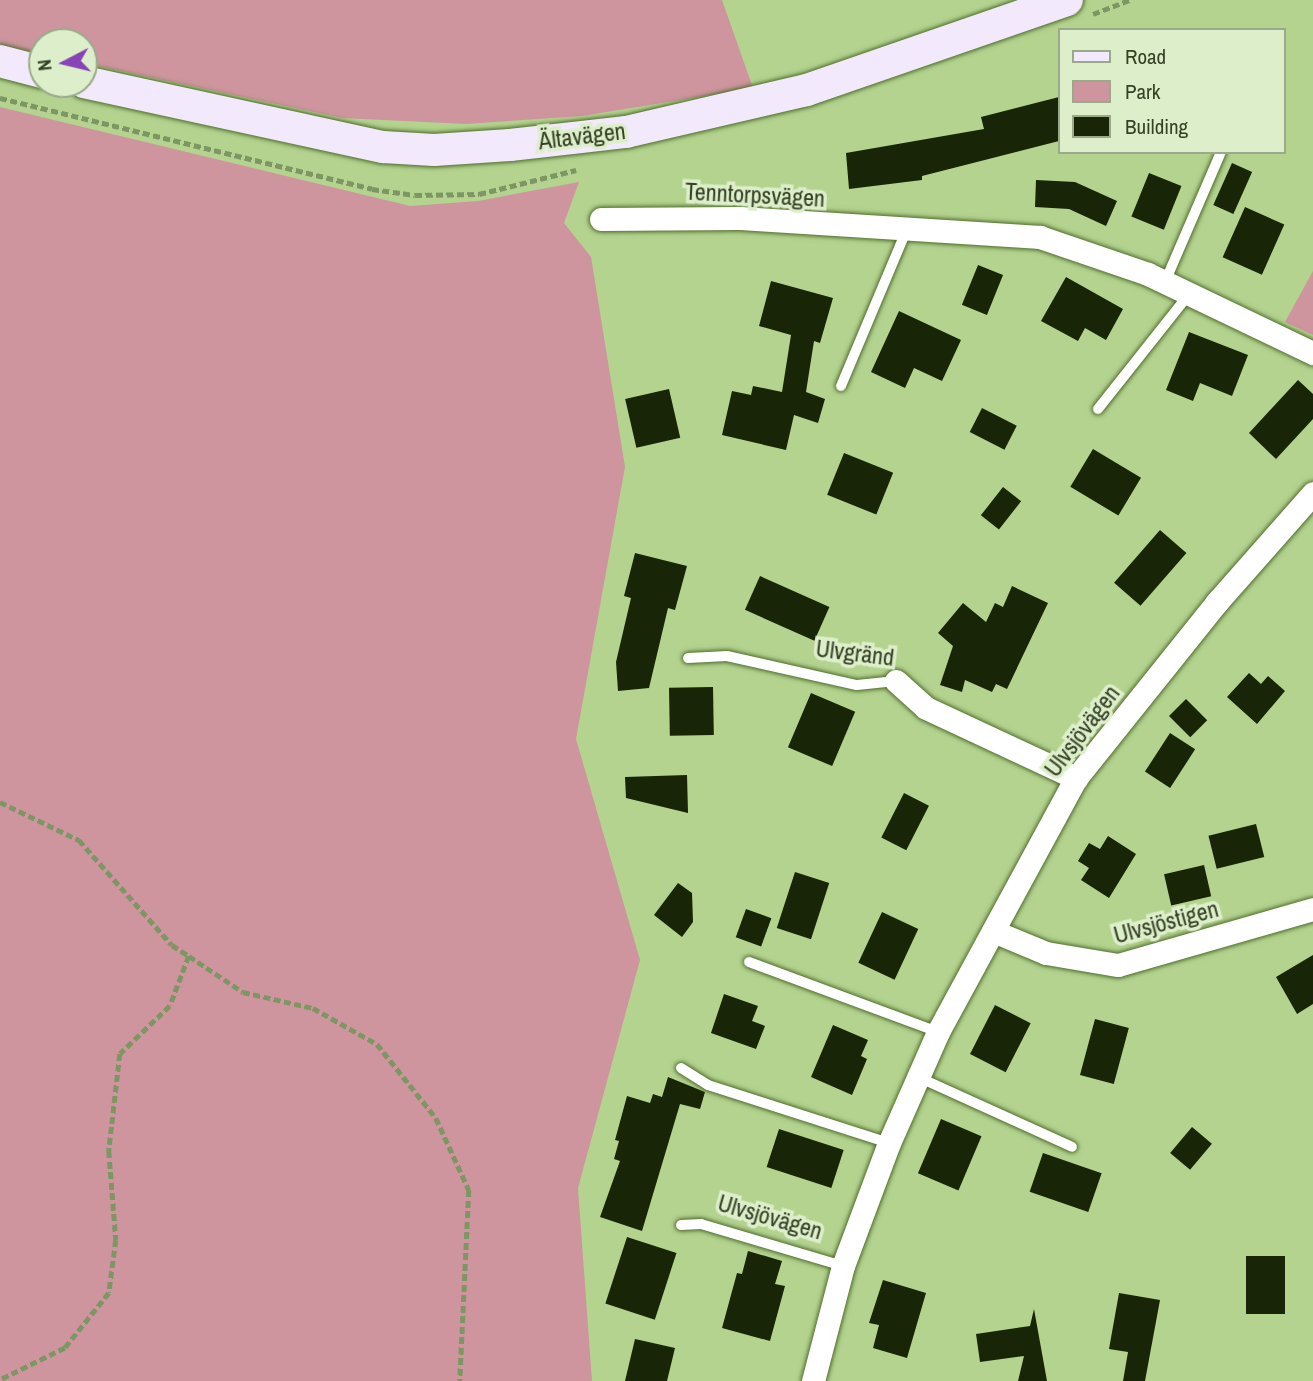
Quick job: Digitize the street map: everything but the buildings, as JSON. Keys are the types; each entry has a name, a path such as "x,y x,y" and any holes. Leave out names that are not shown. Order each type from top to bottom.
{"main road":[{"name":"Ältavägen","path":"98,85 383,147 433,150 510,145 626,132 807,90 1067,0"},
{"path":"0,61 28,68"}],"street":[{"name":"Tenntorpsvägen","path":"600,219 740,218 1040,237 1165,282 1313,353"},
{"name":"Ulvsjövägen","path":"813,1381 843,1266 889,1143 938,1032 1076,778 1217,602 1313,493"},
{"name":"Ulvgränd","path":"896,681 926,708 1076,778"},
{"name":"Ulvsjöstigen","path":"993,931 1046,953 1118,965 1313,909"}],"lane":[{"path":"1165,282 1220,154"},
{"path":"841,386 907,229"},
{"path":"1098,409 1189,293"},
{"name":"Ulvgränd","path":"688,659 727,656 857,685 896,681"},
{"path":"749,962 938,1032"},
{"path":"681,1068 708,1085 889,1143"},
{"path":"918,1077 1072,1147"},
{"name":"Ulvsjövägen","path":"681,1225 701,1224 843,1266"}],"path":[{"path":"0,802 79,839 172,945 243,992 313,1008 377,1044 436,1118 469,1190 460,1381"},
{"path":"0,1380 65,1348 110,1293 116,1240 109,1151 120,1054 170,1006 188,956"}],"green space":[{"path":"0,0 722,0 753,88 582,116 466,124 342,118 98,66 98,28 28,28 28,51 0,45"},
{"path":"0,107 410,206 478,201 579,182 564,223 591,257 625,467 576,739 640,960 578,1188 592,1381 0,1381"},
{"path":"1313,271 1313,335 1285,322"}]}
